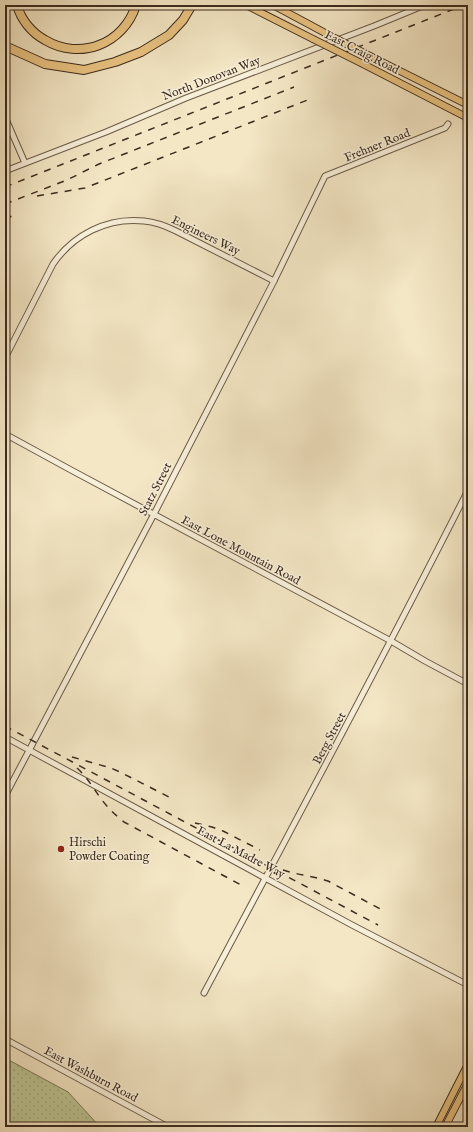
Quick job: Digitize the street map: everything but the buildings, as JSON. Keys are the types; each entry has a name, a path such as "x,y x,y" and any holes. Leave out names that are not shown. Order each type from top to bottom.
{"highway":[{"path":"17,5 25,22 38,36 54,46 78,50 103,44 120,32 129,20 136,5"},
{"path":"5,46 45,64 84,70 115,62 142,52 168,35 183,20 192,5"}],"main road":[{"name":"East Craig Road","path":"246,5 468,118"},
{"name":"East Craig Road","path":"273,5 468,106"},
{"path":"436,1127 468,1064"},
{"path":"445,1127 468,1083"}],"street":[{"name":"North Donovan Way","path":"5,171 106,132 186,98 359,32 425,5"},
{"path":"5,116 25,164"},
{"name":"Frehner Road","path":"320,189 325,176 445,128 448,124"},
{"name":"Statz Street","path":"5,796 154,514 320,189"},
{"name":"Engineers Way","path":"5,358 53,264 71,243 82,235 101,226 125,220 160,224 274,281"},
{"name":"East Lone Mountain Road","path":"5,434 391,641 468,684"},
{"name":"Berg Street","path":"204,993 391,641 468,490"},
{"name":"East La Madre Way","path":"5,736 352,925 468,985"},
{"name":"East Washburn Road","path":"5,1039 168,1127"}],"green space":[{"path":"5,1058 68,1092 100,1127 5,1127"}],"railway":[{"path":"5,187 464,5"},
{"path":"5,204 67,180 99,164 294,87"},
{"path":"37,196 85,188 310,99"},
{"path":"5,219 12,216"},
{"path":"5,726 378,925"},
{"path":"72,757 111,768 169,797"},
{"path":"77,768 107,807 124,822 241,885"},
{"path":"195,823 223,831 260,850"},
{"path":"283,870 328,881 384,911"}],"place":[{"name":"Hirschi Powder Coating","path":"61,849"}]}
